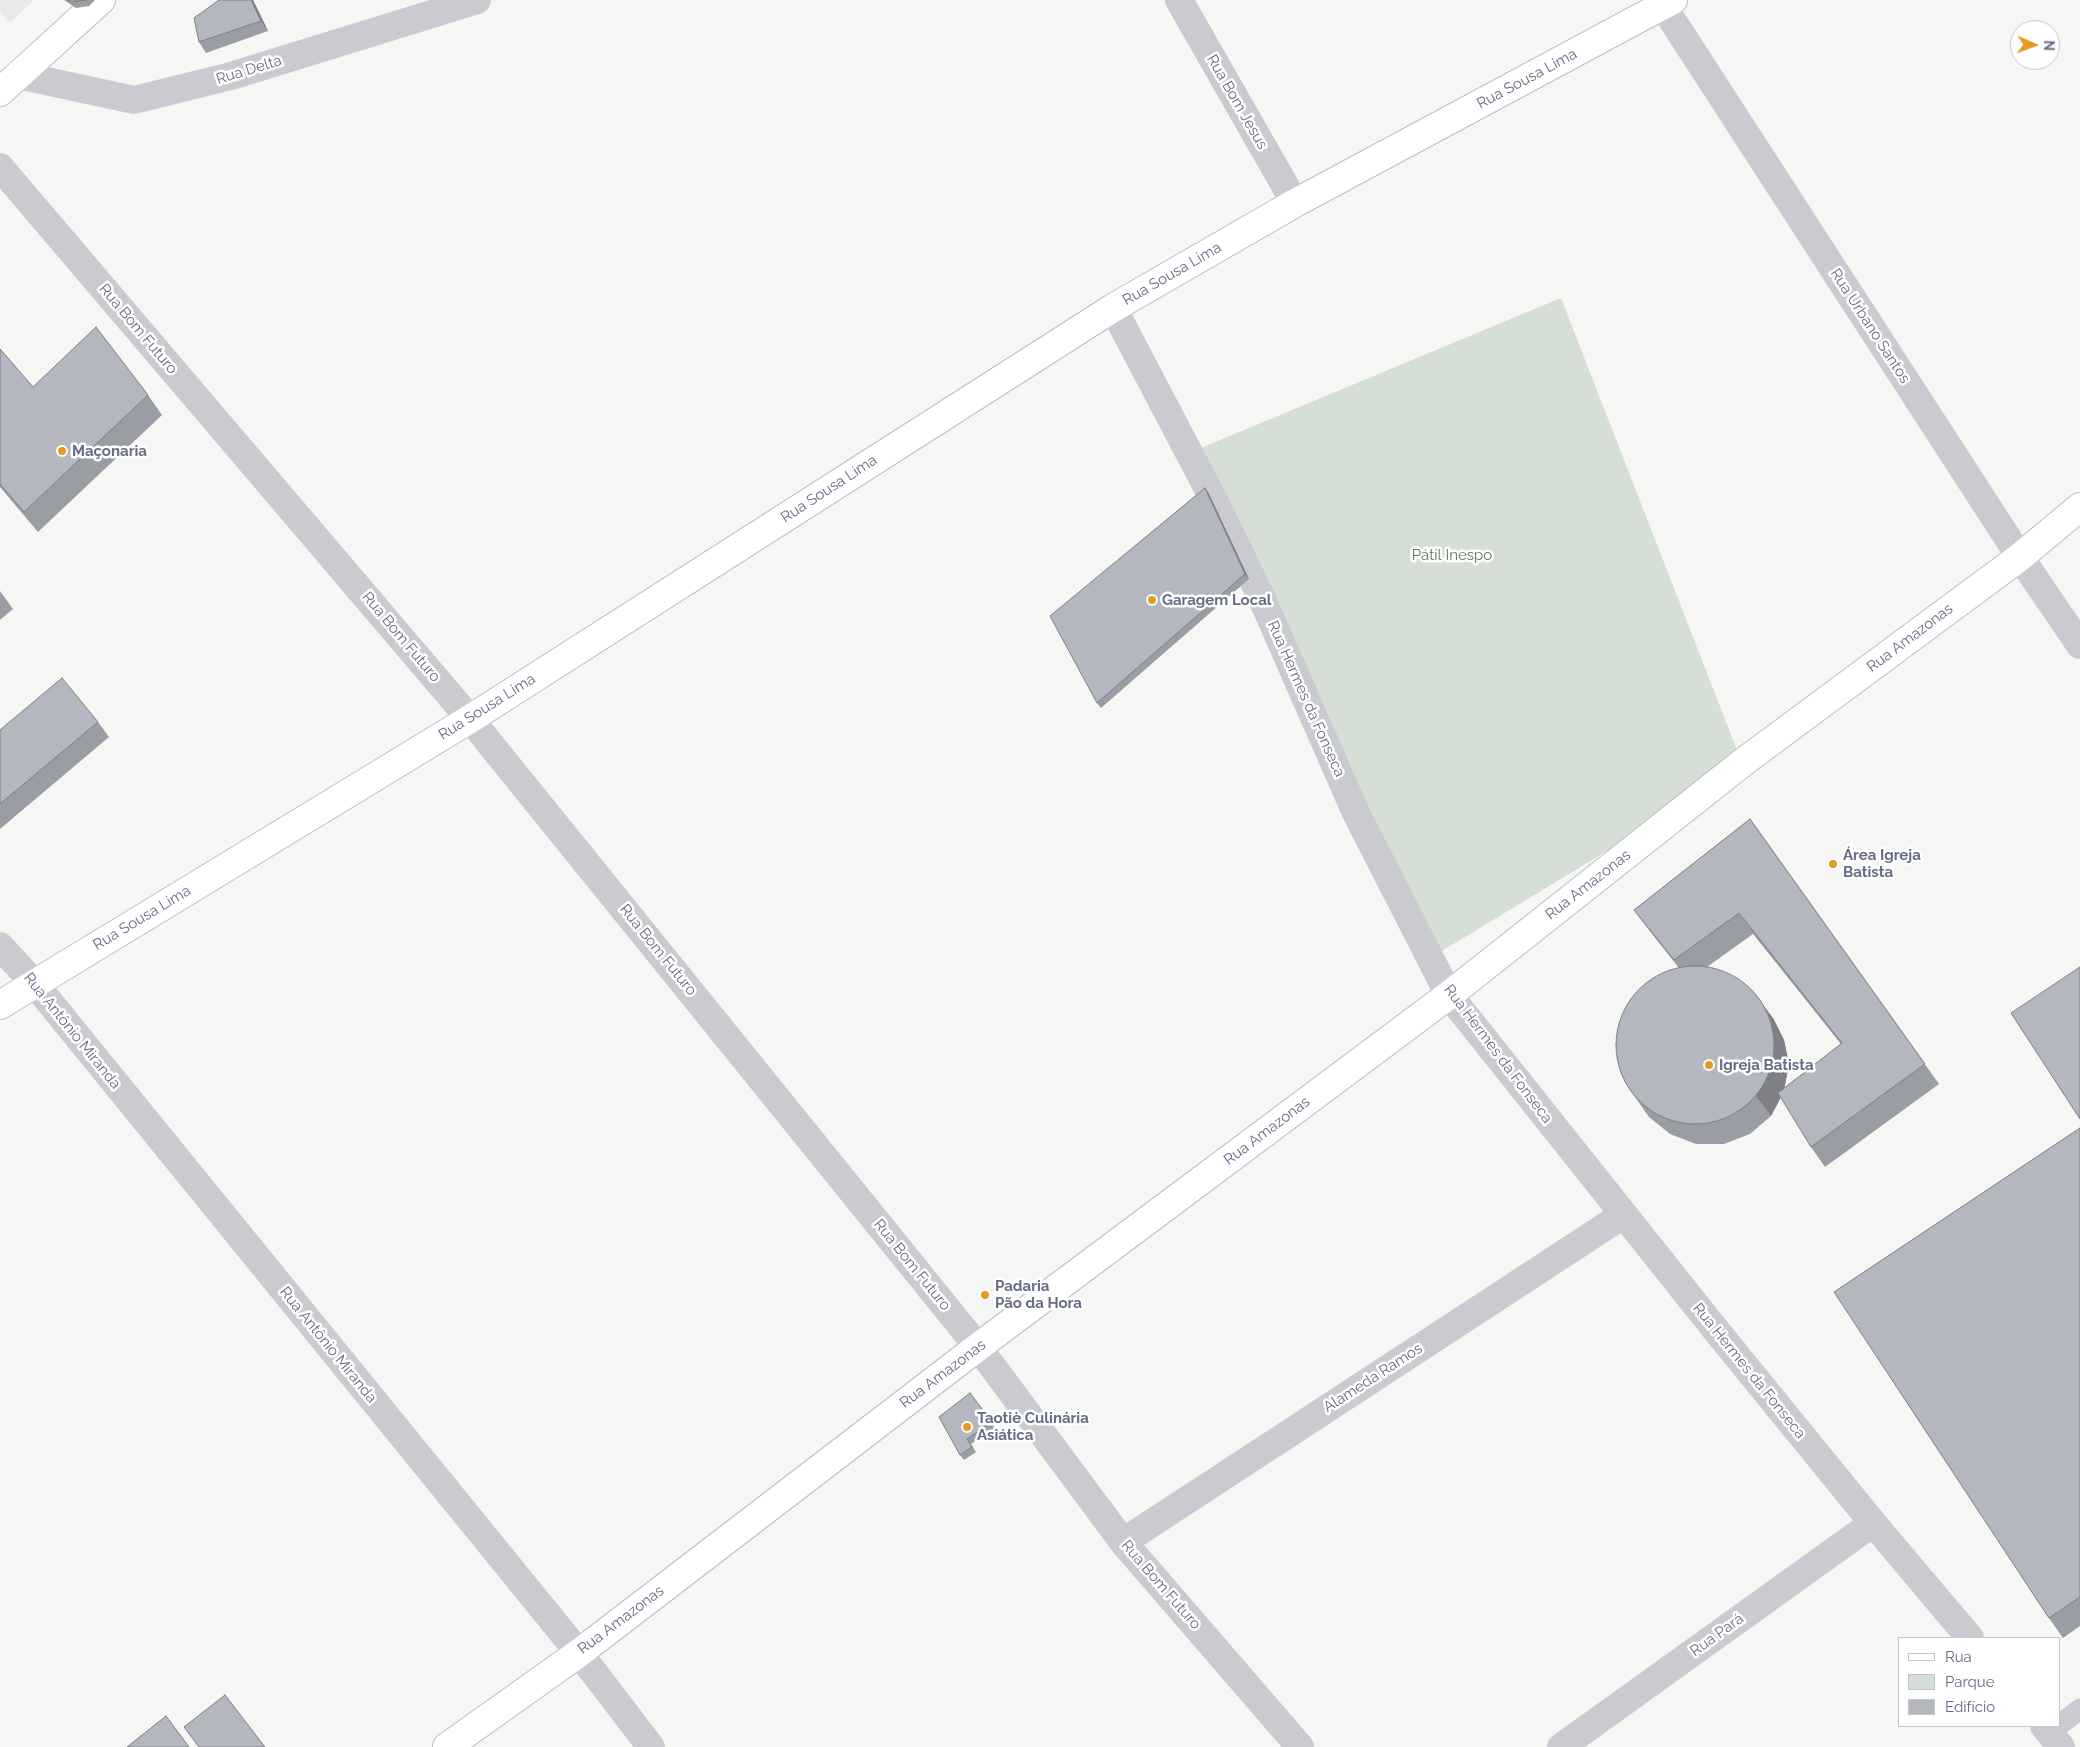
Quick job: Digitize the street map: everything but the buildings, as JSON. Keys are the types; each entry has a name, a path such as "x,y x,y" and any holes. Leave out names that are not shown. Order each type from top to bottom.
{"street":[{"path":"9,83 100,0"},
{"name":"Rua Delta","path":"9,83 134,100 231,76 477,0"},
{"name":"Rua Bom Jesus","path":"1179,0 1295,203"},
{"name":"Rua Sousa Lima","path":"0,1005 470,718 1113,308 1295,203 1668,3"},
{"name":"Rua Urbano Santos","path":"1668,3 2020,557 2080,645"},
{"name":"Rua Bom Futuro","path":"0,166 470,718 978,1347 1123,1542 1300,1747"},
{"name":"Rua Hermes da Fonseca","path":"1113,308 1221,514 1263,601 1356,813 1449,995 1623,1215 1873,1523 1969,1637"},
{"name":"Rua Amazonas","path":"447,1747 579,1653 978,1347 1449,995 1746,760 2020,557 2080,506"},
{"name":"Rua Antônio Miranda","path":"0,946 34,983 579,1653 651,1747"},
{"name":"Alameda Ramos","path":"1123,1542 1623,1215"},
{"name":"Rua Pará","path":"1561,1747 1873,1523"}],"lane":[{"path":"2060,1726 2080,1709"}],"shaded area":[{"path":"0,0 34,0 10,23 0,12"}],"green space":[{"name":"Pátil Inespo","path":"1561,298 1744,768 1427,960 1189,453"}],"place":[{"name":"Maçonaria","path":"62,451"},
{"name":"Garagem Local","path":"1152,600"},
{"name":"Área Igreja Batista","path":"1833,864"},
{"name":"Igreja Batista","path":"1709,1065"},
{"name":"Padaria Pão da Hora","path":"985,1295"},
{"name":"Taotiè Culinária Asiática","path":"967,1427"}]}
